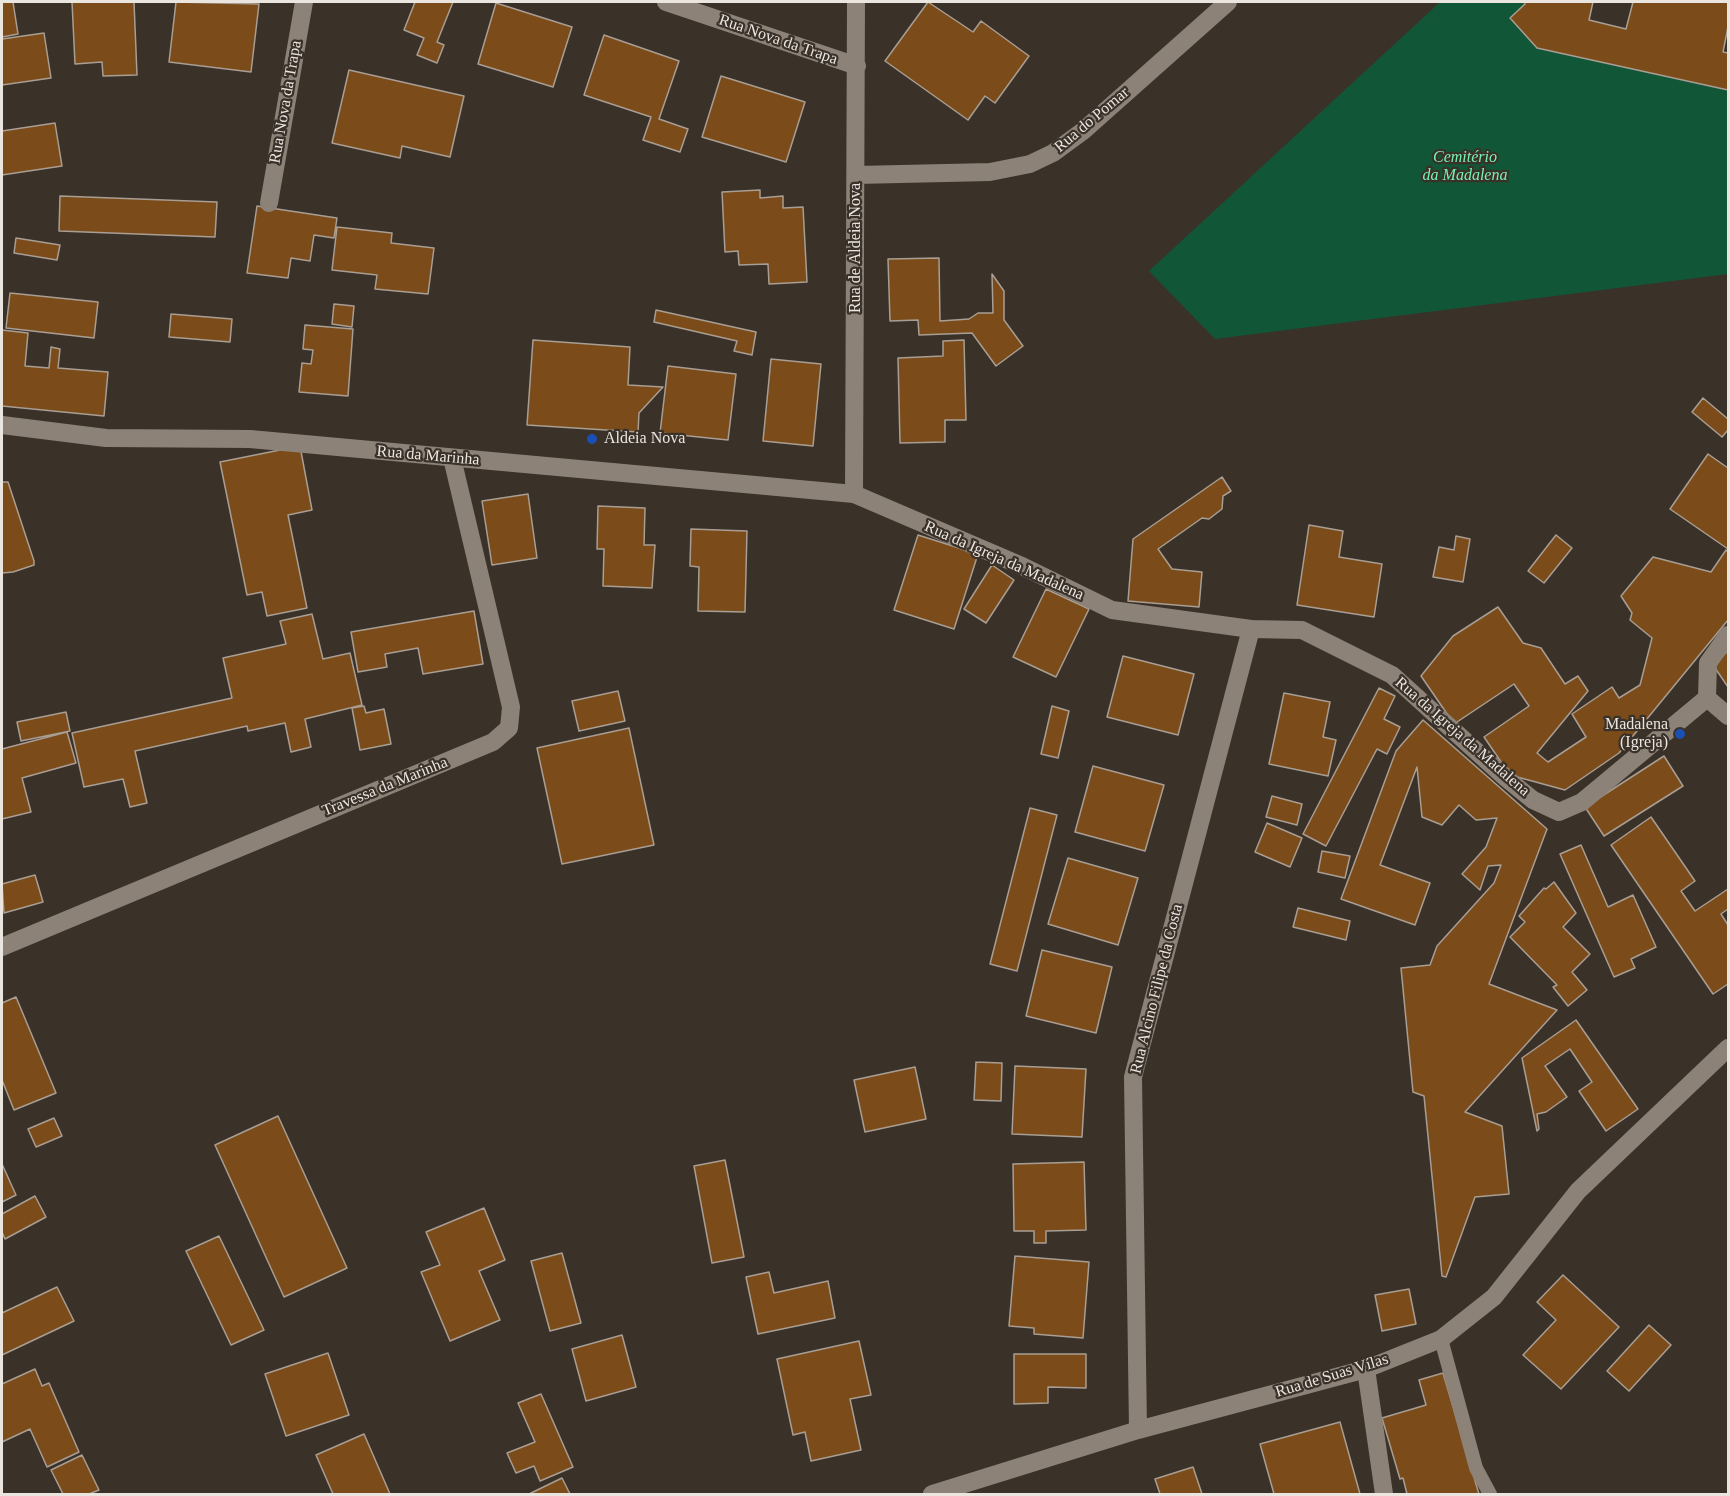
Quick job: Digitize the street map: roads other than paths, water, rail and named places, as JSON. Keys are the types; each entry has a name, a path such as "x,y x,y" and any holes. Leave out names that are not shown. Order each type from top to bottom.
{"street":[{"name":"Rua Nova da Trapa","path":"269,203 304,2"},
{"name":"Rua Nova da Trapa","path":"666,2 857,66"},
{"name":"Rua de Aldeia Nova","path":"854,494 856,2"},
{"name":"Rua do Pomar","path":"856,175 990,172 1030,164 1053,153 1083,131 1228,2"},
{"name":"Rua da Marinha","path":"2,425 106,438 250,439 854,494"},
{"name":"Travessa da Marinha","path":"2,947 493,742 509,728 510,707 452,458"},
{"name":"Rua da Igreja da Madalena","path":"854,494 1022,566 1112,610 1251,629 1302,630 1392,675 1506,778 1533,800 1559,812 1582,802 1707,698"},
{"name":"Rua Alcino Filipe da Costa","path":"1138,1430 1133,1077 1251,629"},
{"path":"1728,635 1708,663 1707,698 1728,716"},
{"name":"Rua de Suas Vílas","path":"932,1494 981,1486 1138,1430 1366,1369 1441,1339 1494,1297 1578,1191 1728,1048"},
{"path":"1366,1369 1384,1494"}],"lane":[{"path":"1441,1339 1476,1468 1490,1494"}],"place":[{"name":"Aldeia Nova","path":"592,439"},
{"name":"Madalena (Igreja)","path":"1680,734"}],"park label":[{"name":"Cemitério da Madalena","path":"1465,167"}]}
